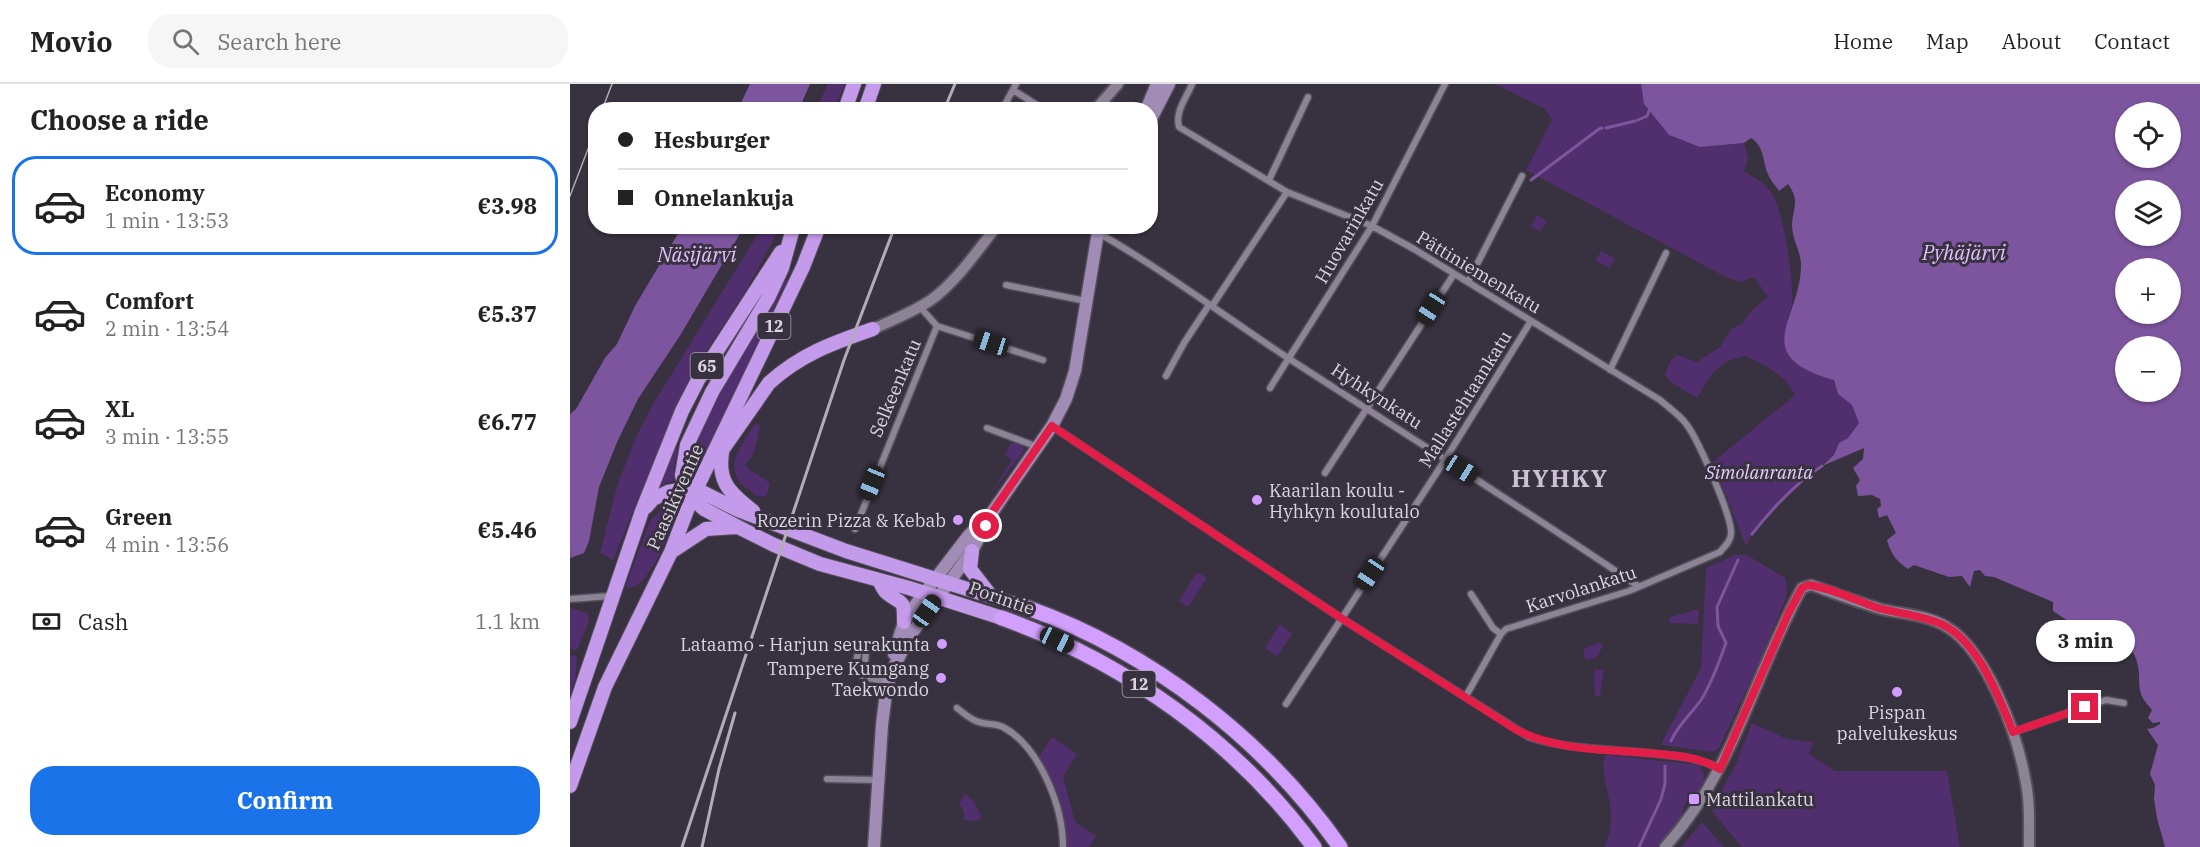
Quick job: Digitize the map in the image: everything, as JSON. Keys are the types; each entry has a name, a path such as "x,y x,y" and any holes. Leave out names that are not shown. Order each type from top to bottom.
{"highway":[{"path":"847,102 854,84"},
{"path":"868,102 874,84"},
{"name":"Paasikiventie","path":"570,722 642,511 682,411 698,380 791,234"},
{"name":"12","path":"691,492 682,475 687,445 712,392 768,298 782,268 792,234"},
{"name":"Paasikiventie","path":"570,786 606,687 671,552 691,492 708,466 816,234"},
{"path":"708,466 722,453 769,383 817,350 873,329"},
{"name":"12","path":"727,424 721,469 725,485 734,496 763,518"},
{"path":"642,511 653,499 668,492 691,492 763,518"},
{"name":"Porintie","path":"691,492 738,527 820,564 1002,618 1087,654 1154,694 1202,730 1242,765 1280,804 1314,847"},
{"name":"Porintie","path":"763,518 846,551 1028,608 1116,649 1169,681 1240,735 1299,794 1340,847"},
{"path":"671,552 706,529 738,527"},
{"path":"972,551 970,568 991,596"},
{"path":"879,580 885,592 898,598 903,604 904,622"}],"main road":[{"path":"1149,102 1157,84"},
{"path":"1158,105 1169,84"},
{"path":"874,847 882,725 889,679 904,622 972,551 991,514 1052,426 1066,399 1074,377 1098,234"},
{"path":"942,581 969,535 991,514"},
{"path":"889,679 930,595"}],"street":[{"path":"1102,102 1118,84"},
{"name":"Pättiniemenkatu","path":"1192,84 1178,112 1179,127 1287,192 1372,226 1660,400 1685,422 1698,442 1727,515 1731,530 1730,538"},
{"name":"Huovarinkatu","path":"1270,388 1372,226 1445,84"},
{"path":"1007,102 1015,87 1035,102"},
{"path":"1269,180 1308,97"},
{"path":"1468,282 1522,176"},
{"path":"1166,376 1184,343 1287,192"},
{"path":"873,329 933,299 990,234"},
{"name":"Hyhkynkatu","path":"1105,234 1289,358 1638,586"},
{"path":"1610,370 1666,253"},
{"path":"1324,474 1454,274"},
{"path":"1006,285 1086,301"},
{"name":"Selkeenkatu","path":"920,307 937,326 1043,360"},
{"name":"Mallastehtaankatu","path":"1286,704 1445,459 1531,321"},
{"name":"Selkeenkatu","path":"855,529 937,326"},
{"path":"1052,426 1341,618 1515,729 1542,741 1685,757 1701,760 1720,769"},
{"path":"987,428 1037,448"},
{"name":"Karvolankatu","path":"1501,634 1506,629 1638,586 1720,552 1730,538"},
{"path":"1665,847 1700,804 1720,769 1802,588 1811,585 1880,608 1936,622 1946,626 1965,642 1993,687 2013,732 2025,780 2029,847"},
{"path":"1466,696 1501,634 1493,628 1471,594"},
{"path":"570,599 612,596"},
{"path":"864,677 889,679"},
{"path":"2013,732 2106,700 2124,703"},
{"path":"957,708 978,722 1003,727 1031,753 1046,776 1056,804 1063,847"},
{"path":"827,779 878,780"}],"green space":[{"path":"828,84 845,84 837,102 819,102"},
{"name":"Simolanranta","path":"1495,84 1641,84 1644,104 1669,135 1700,147 1744,143 1748,159 1744,171 1765,185 1775,200 1784,229 1791,280 1792,305 1787,319 1834,380 1838,394 1852,405 1859,423 1848,438 1839,443 1834,455 1810,474 1767,516 1752,534 1746,546 1713,462 1795,395 1781,376 1746,356 1728,361 1716,370 1697,398 1672,383 1665,375 1670,361 1677,355 1697,362 1720,347 1731,329 1742,324 1751,311 1768,297 1754,277 1739,282 1722,275 1526,170 1552,120 1545,109"},
{"path":"1537,215 1547,221 1540,232 1531,227"},
{"path":"758,234 776,234 747,289 698,364 676,406 613,560 600,553 617,486 636,437 652,406"},
{"path":"1601,251 1615,258 1610,268 1595,261"},
{"path":"783,279 787,281 692,480 691,465 701,434 730,374"},
{"path":"756,423 760,426 756,447 752,457 745,464 770,484 766,497 754,495 742,485 736,477 734,468 739,450"},
{"path":"1011,443 1023,445 1024,451 990,494 1012,460 1005,455"},
{"path":"675,448 678,449 674,466 675,480 661,485"},
{"path":"672,499 680,499 682,504 660,554 645,578 637,585 628,588 626,585 650,521"},
{"path":"1735,555 1747,555 1785,578 1786,598 1719,748 1713,752 1662,745 1701,668 1706,568"},
{"path":"1197,572 1207,578 1188,607 1179,601"},
{"path":"570,608 588,613 589,621 577,650 570,649"},
{"path":"1699,609 1698,624 1669,623 1670,617"},
{"path":"1280,624 1292,634 1277,656 1265,648"},
{"path":"1600,642 1603,646 1596,658 1585,660 1583,649"},
{"path":"570,655 577,656 576,677 570,694"},
{"path":"1604,669 1600,696 1595,696 1594,670"},
{"path":"1752,723 1787,739 1813,742 1809,754 1835,771 1947,771 1960,847 1742,847 1714,814 1712,808 1736,764"},
{"path":"1052,737 1077,754 1063,777 1075,822 1096,836 1089,847 1067,847 1065,824 1059,801 1038,758"},
{"path":"1605,756 1699,765 1704,774 1704,780 1697,793 1691,795 1685,804 1681,818 1657,847 1605,847 1611,817 1603,767"},
{"path":"965,794 977,807 981,819 978,821 964,820 964,812 959,803"},
{"path":"1702,822 1724,847 1681,847"}],"water":[{"path":"750,84 810,84 802,102 741,102"},
{"name":"Pyhäjärvi","path":"1641,84 2200,84 2200,847 2165,847 2157,818 2154,799 2155,785 2150,774 2158,745 2147,729 2153,728 2160,722 2153,723 2148,718 2152,710 2141,694 2136,658 2127,643 2113,632 2098,629 2090,632 2074,625 2053,611 2053,602 1994,577 1985,576 1980,570 1974,571 1970,587 1962,576 1949,577 1914,565 1908,569 1894,557 1890,549 1887,540 1896,533 1887,515 1879,518 1877,509 1881,506 1880,499 1872,495 1858,496 1856,486 1860,480 1853,468 1863,459 1864,448 1822,466 1834,455 1839,443 1848,438 1859,423 1852,405 1838,394 1834,380 1807,370 1792,359 1785,347 1785,333 1799,283 1801,263 1792,227 1795,201 1792,190 1788,184 1779,191 1769,176 1759,145 1751,138 1744,143 1700,147 1669,135 1644,104"},
{"name":"Näsijärvi","path":"678,234 740,234 681,334 638,399 599,487 589,541 584,553 570,558 570,414 576,409 605,358 617,344 635,306"}],"waterway":[{"path":"1638,120 1647,116 1649,111"},
{"path":"1606,128 1635,121"},
{"path":"1531,180 1602,128"},
{"path":"1752,534 1784,497 1822,466"},
{"path":"1671,741 1705,693 1721,658 1726,643 1718,626 1717,607 1738,560"},
{"path":"1639,847 1661,799 1665,784 1665,766"}],"tram line":[{"path":"605,102 612,84"},
{"path":"570,196 588,149"}],"railway":[{"path":"947,102 955,84"},
{"path":"682,847 844,360 892,234"},
{"path":"702,847 719,769 735,713"}],"place":[{"name":"Kaarilan koulu - Hyhkyn koulutalo","path":"1257,500"},
{"name":"Rozerin Pizza & Kebab","path":"958,520"},
{"name":"Lataamo - Harjun seurakunta","path":"942,644"},
{"name":"Tampere Kumgang Taekwondo","path":"941,678"},
{"name":"Pispan palvelukeskus","path":"1897,692"},
{"name":"Mattilankatu","path":"1694,799"}],"district":[{"name":"HYHKY","path":"1560,478"}],"route":[{"path":"986,526 991,514 1052,426 1341,618 1515,729 1542,741 1685,757 1701,760 1720,769 1789,612 1802,588 1808,585 1880,608 1936,622 1956,633 1976,657 1988,677 2013,732 2085,707"}]}
